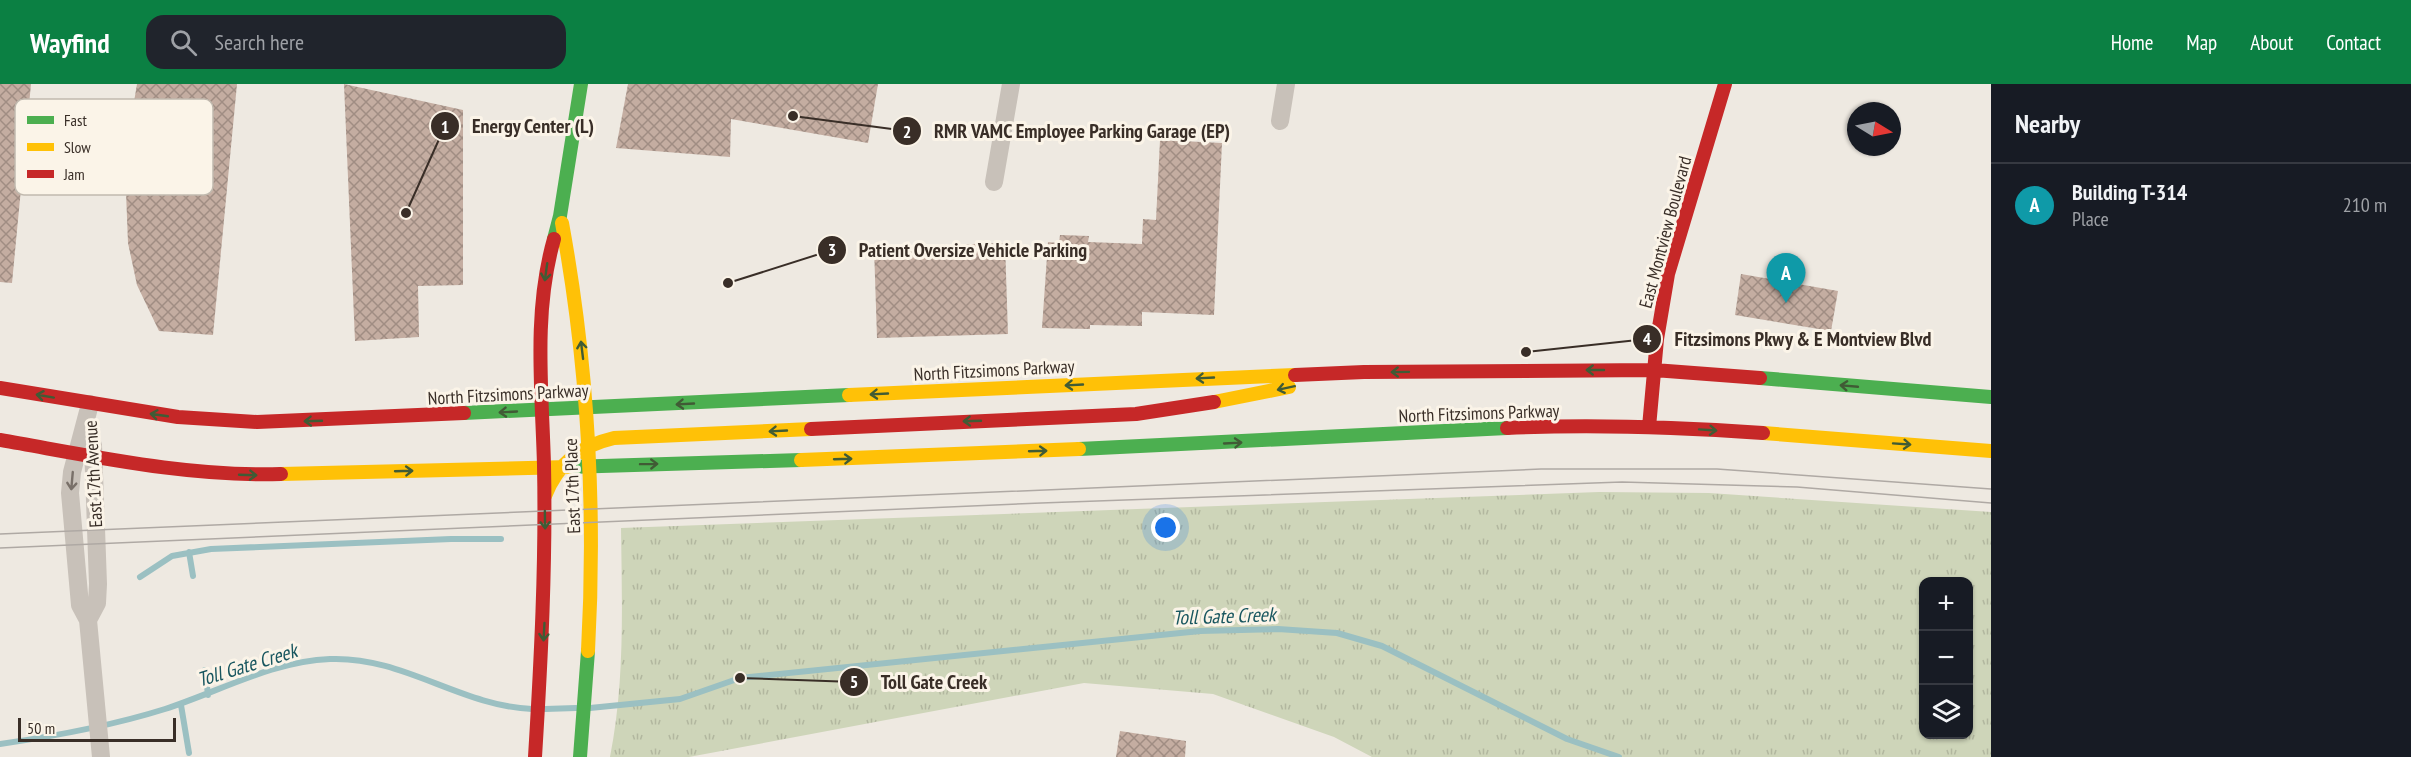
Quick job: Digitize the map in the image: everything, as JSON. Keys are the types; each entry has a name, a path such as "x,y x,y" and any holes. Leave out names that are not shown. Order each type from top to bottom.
{"main road":[{"name":"East 17th Place","path":"535,757 542,663 544,573 542,303 548,259 560,216 581,84"},
{"name":"East Montview Boulevard","path":"1650,427 1653,370 1670,266 1725,84"},
{"name":"East 17th Place","path":"560,216 576,302 587,408 590,465 592,571 580,757"},
{"name":"North Fitzsimons Parkway","path":"0,388 193,419 250,422 542,411 1364,372 1653,370 1991,397"},
{"path":"545,496 561,466 576,451 589,444 614,438 1148,413 1192,407 1364,372"},
{"name":"North Fitzsimons Parkway","path":"0,440 173,469 252,475 923,456 1515,428 1650,427 1991,451"}],"street":[{"path":"994,182 1011,84"},
{"path":"1280,121 1287,84"},
{"name":"East 17th Avenue","path":"90,404 85,455 72,472 70,493 80,605 88,620 101,757"}],"green space":[{"path":"1599,492 1709,493 1991,512 1991,757 1372,757 1334,737 1213,694 1084,683 689,757 610,757 618,700 622,615 621,528"}],"building":[{"path":"0,84 31,84 30,99 15,99 15,195 20,195 12,283 0,282"},
{"path":"137,84 237,84 213,335 159,331 137,285 128,243 126,195 213,195 213,99 134,99"},
{"path":"344,84 463,110 463,285 418,286 419,337 355,341"},
{"path":"628,84 878,84 868,143 731,119 730,157 616,148"},
{"path":"1160,140 1222,143 1214,315 1142,312 1142,326 1090,325 1090,329 1042,328 1048,242 1059,243 1060,235 1089,236 1088,242 1142,244 1143,219 1156,220"},
{"path":"1005,243 1008,334 877,338 874,247"},
{"path":"1741,274 1838,291 1831,331 1735,315"},
{"path":"1120,731 1186,741 1185,757 1116,757"}],"waterway":[{"path":"140,577 172,556 211,549 501,539"},
{"path":"189,552 193,576"},
{"name":"Toll Gate Creek","path":"590,708 680,699 740,678 1200,631 1278,629 1337,633 1382,646 1567,739 1619,757"},
{"name":"Toll Gate Creek","path":"0,744 124,721 165,709 267,671 288,665 330,659 357,660 382,665 480,700 532,709"},
{"path":"205,670 208,695"},
{"path":"181,705 189,753"},
{"name":"Toll Gate Creek","path":"545,709 576,708"}],"tram line":[{"path":"0,534 1541,469 1717,469 1991,489"},
{"path":"0,548 1041,503 1622,482 1797,487 1991,503"}],"traffic: fast":[{"path":"554,239 560,216 581,84"},
{"path":"1760,378 1991,397"},
{"path":"464,413 849,395"},
{"path":"1079,449 1507,428"},
{"path":"569,467 801,460"},
{"path":"580,757 588,651"}],"traffic: slow":[{"path":"562,223 578,330 588,436 591,543 588,651"},
{"path":"849,395 1295,375"},
{"path":"1214,402 1289,387"},
{"path":"545,496 556,474 564,465 581,451 602,441 614,438 811,429"},
{"path":"1763,433 1991,451"},
{"path":"801,460 1079,449"},
{"path":"281,474 569,467"}],"traffic: jam":[{"path":"1649,427 1657,339 1668,274 1725,84"},
{"path":"535,757 544,538 541,323 547,267 554,239"},
{"path":"1295,375 1364,372 1654,370 1760,378"},
{"path":"0,388 178,417 257,422 464,413"},
{"path":"811,429 1136,414 1214,402"},
{"path":"1507,428 1635,427 1763,433"},
{"path":"0,440 175,469 281,474"}],"place":[{"name":"RMR VAMC Employee Parking Garage (EP)","path":"793,116"},
{"name":"Energy Center (L)","path":"406,213"},
{"name":"Patient Oversize Vehicle Parking","path":"728,283"},
{"name":"Building T-314","path":"1786,303"},
{"name":"Fitzsimons Pkwy & E Montview Blvd","path":"1526,352"},
{"name":"Toll Gate Creek","path":"740,678"}]}
